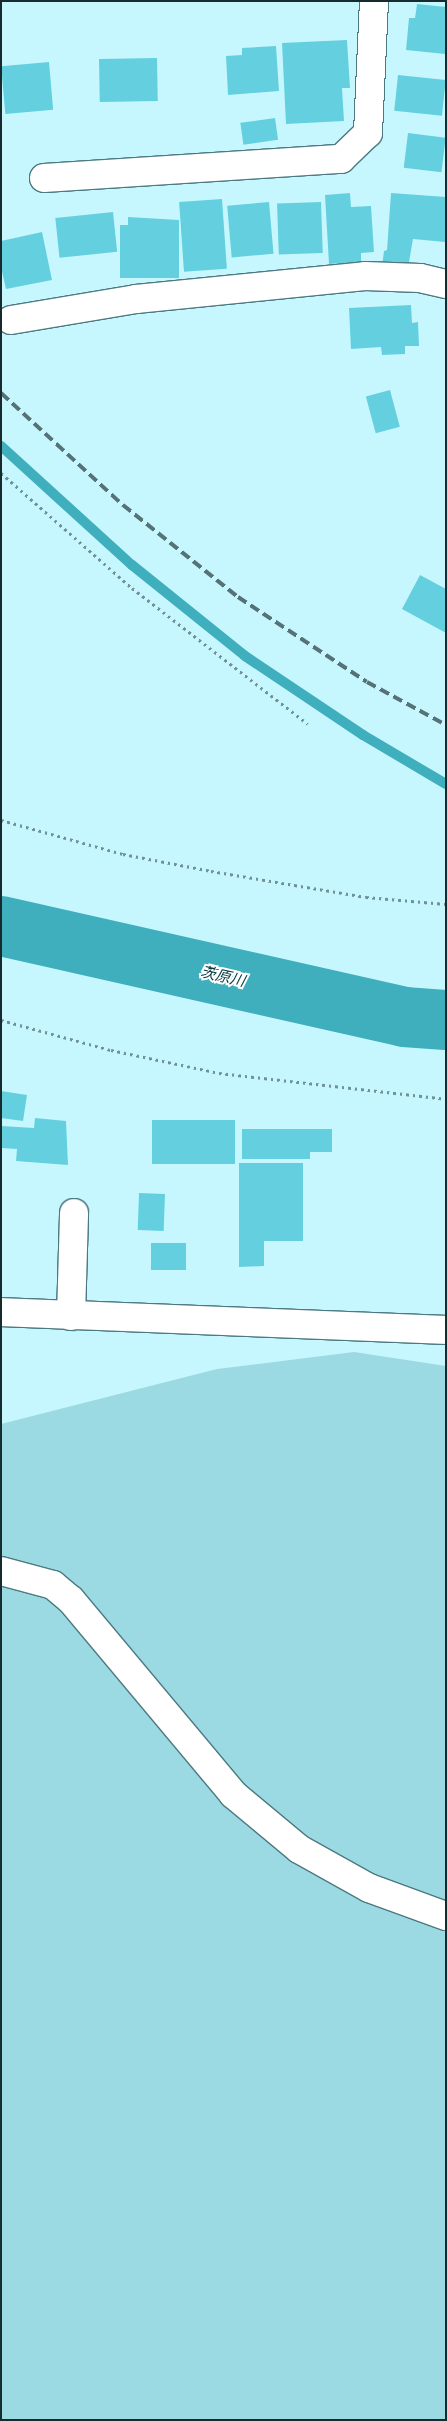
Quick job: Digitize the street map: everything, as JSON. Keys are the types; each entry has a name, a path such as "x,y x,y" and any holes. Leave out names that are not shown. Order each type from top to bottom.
{"street":[{"path":"44,178 341,159 368,133 374,1"},
{"path":"11,320 136,299 365,276 420,278 446,284"},
{"path":"71,1316 74,1213"},
{"path":"1,1312 446,1330"},
{"path":"1,1570 53,1585 71,1600 233,1794 299,1850 369,1888 446,1916"}],"path":[{"path":"1,473 132,588 308,724"},
{"path":"1,820 123,854 211,871 366,897 446,904"},
{"path":"1,1020 111,1050 219,1073 446,1099"}],"shaded area":[{"path":"354,1352 446,1366 446,2420 1,2420 1,1424 217,1369"}],"building":[{"path":"417,4 446,7 445,54 406,50 409,18 415,18"},
{"path":"347,40 350,88 342,88 344,121 286,124 282,43"},
{"path":"276,46 279,91 228,95 226,56 242,55 242,48"},
{"path":"157,58 158,101 100,102 99,59"},
{"path":"49,62 53,110 5,114 1,66"},
{"path":"398,75 446,80 442,116 394,111"},
{"path":"275,118 278,140 243,145 240,123"},
{"path":"408,133 446,138 441,172 404,168"},
{"path":"350,193 351,207 371,206 374,252 361,253 361,262 329,264 325,195"},
{"path":"391,193 446,197 445,242 413,239 408,268 382,266 384,251 387,250"},
{"path":"222,199 227,269 184,272 179,202"},
{"path":"269,202 274,254 232,257 227,206"},
{"path":"321,202 323,253 279,255 277,204"},
{"path":"113,212 117,252 59,258 55,218"},
{"path":"128,217 179,220 179,278 120,278 120,225 128,225"},
{"path":"42,232 52,280 6,289 1,267 1,241"},
{"path":"411,305 412,323 418,322 419,346 405,346 405,354 382,355 381,347 351,349 349,308"},
{"path":"390,390 400,427 376,433 366,396"},
{"path":"420,575 446,589 446,633 402,609"},
{"path":"1,1091 27,1095 23,1121 1,1118"},
{"path":"35,1118 66,1121 68,1165 16,1161 17,1149 1,1148 1,1126 34,1128"},
{"path":"152,1120 235,1120 235,1164 152,1164"},
{"path":"242,1129 332,1129 332,1152 310,1152 310,1159 242,1159"},
{"path":"239,1163 303,1163 303,1241 264,1241 264,1266 239,1267"},
{"path":"139,1193 165,1194 164,1231 138,1230"},
{"path":"151,1243 186,1243 186,1270 151,1270"}],"waterway":[{"path":"1,446 132,565 245,656 363,735 446,784"},
{"name":"茨原川","path":"1,926 404,1017 446,1020"}],"railway":[{"path":"1,393 123,505 238,597 367,682 446,725"}]}
